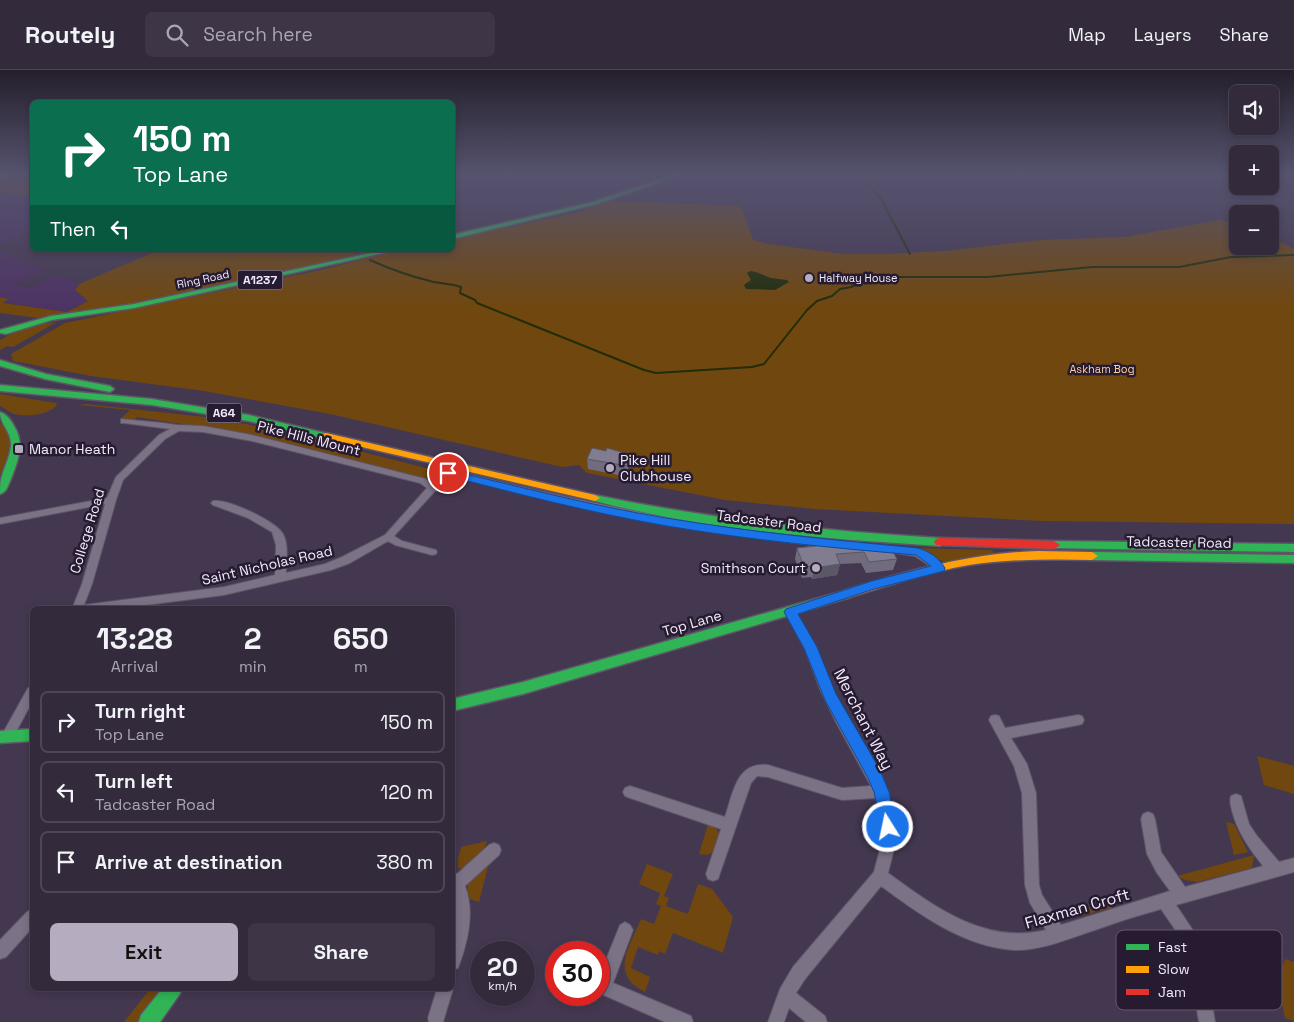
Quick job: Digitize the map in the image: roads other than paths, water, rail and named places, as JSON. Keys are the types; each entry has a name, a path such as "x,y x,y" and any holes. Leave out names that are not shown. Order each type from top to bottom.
{"main road":[{"path":"455,236 527,219"},
{"name":"Ring Road","path":"2,333 10,325 4,320 46,320 104,312 197,294 385,252"},
{"name":"Ring Road","path":"2,333 46,320"},
{"path":"0,364 45,376 110,389"},
{"name":"A64","path":"0,378 204,400 275,412"},
{"name":"A64","path":"0,388 152,402 249,418 615,503 775,528 905,540 968,543 1294,548"},
{"path":"0,415 11,424 17,435 17,444 15,455 0,491"},
{"path":"385,438 568,483 673,503 740,513 912,530 1053,533"},
{"name":"Tadcaster Road","path":"939,568 984,559 1016,556 1294,559"},
{"name":"Top Lane","path":"455,705 524,688 939,568"},
{"path":"4,737 30,735"},
{"path":"148,1022 171,991"}],"street":[{"name":"Pike Hills Mount","path":"124,421 252,438 454,489"},
{"name":"College Road","path":"80,606 111,500 123,473 162,437 177,428"},
{"name":"Tadcaster Road","path":"435,469 585,506 685,525 784,539 918,552 930,558 939,568"},
{"path":"436,486 448,473"},
{"name":"Saint Nicholas Road","path":"106,606 185,597 280,579 346,560 388,537 436,486"},
{"path":"0,521 111,500"},
{"path":"216,503 260,520 275,528 280,541 280,579"},
{"path":"388,537 399,543 432,552"},
{"name":"Merchant Way","path":"776,1022 786,996 799,973 880,876 888,856 889,838 881,792 874,775 829,696 810,647 790,612"},
{"path":"4,737 30,695"},
{"path":"994,720 1025,776 1029,793 1032,885 1035,898 1057,934"},
{"path":"1002,734 1078,720"},
{"path":"713,874 745,780 750,773 758,769 768,770 842,794 881,792"},
{"path":"630,792 729,825"},
{"path":"1236,800 1243,826 1252,841 1276,870"},
{"path":"1148,819 1154,854 1182,896"},
{"path":"455,880 494,850"},
{"name":"Flaxman Croft","path":"880,876 940,917 966,929 993,938 1015,942 1057,934 1164,901 1294,865"},
{"path":"455,884 462,902 462,924 455,951"},
{"path":"1164,901 1184,930"},
{"path":"0,951 30,919"},
{"path":"625,930 603,987 685,1022"},
{"path":"436,1018 444,991"},
{"path":"786,996 819,1022"}],"waterway":[{"path":"892,219 910,254"},
{"path":"370,260 415,277 461,287 460,293 475,300 477,303 644,370 656,373 752,367 764,364 807,310 817,301 832,296 840,289 851,287 872,277 988,277 1092,267 1179,267 1231,257 1294,255"}],"place":[{"name":"Halfway House","path":"809,278"},
{"name":"Manor Heath","path":"19,449"},
{"name":"Pike Hill Clubhouse","path":"610,468"},
{"name":"Smithson Court","path":"816,568"}],"park label":[{"name":"Askham Bog","path":"1102,369"}]}
